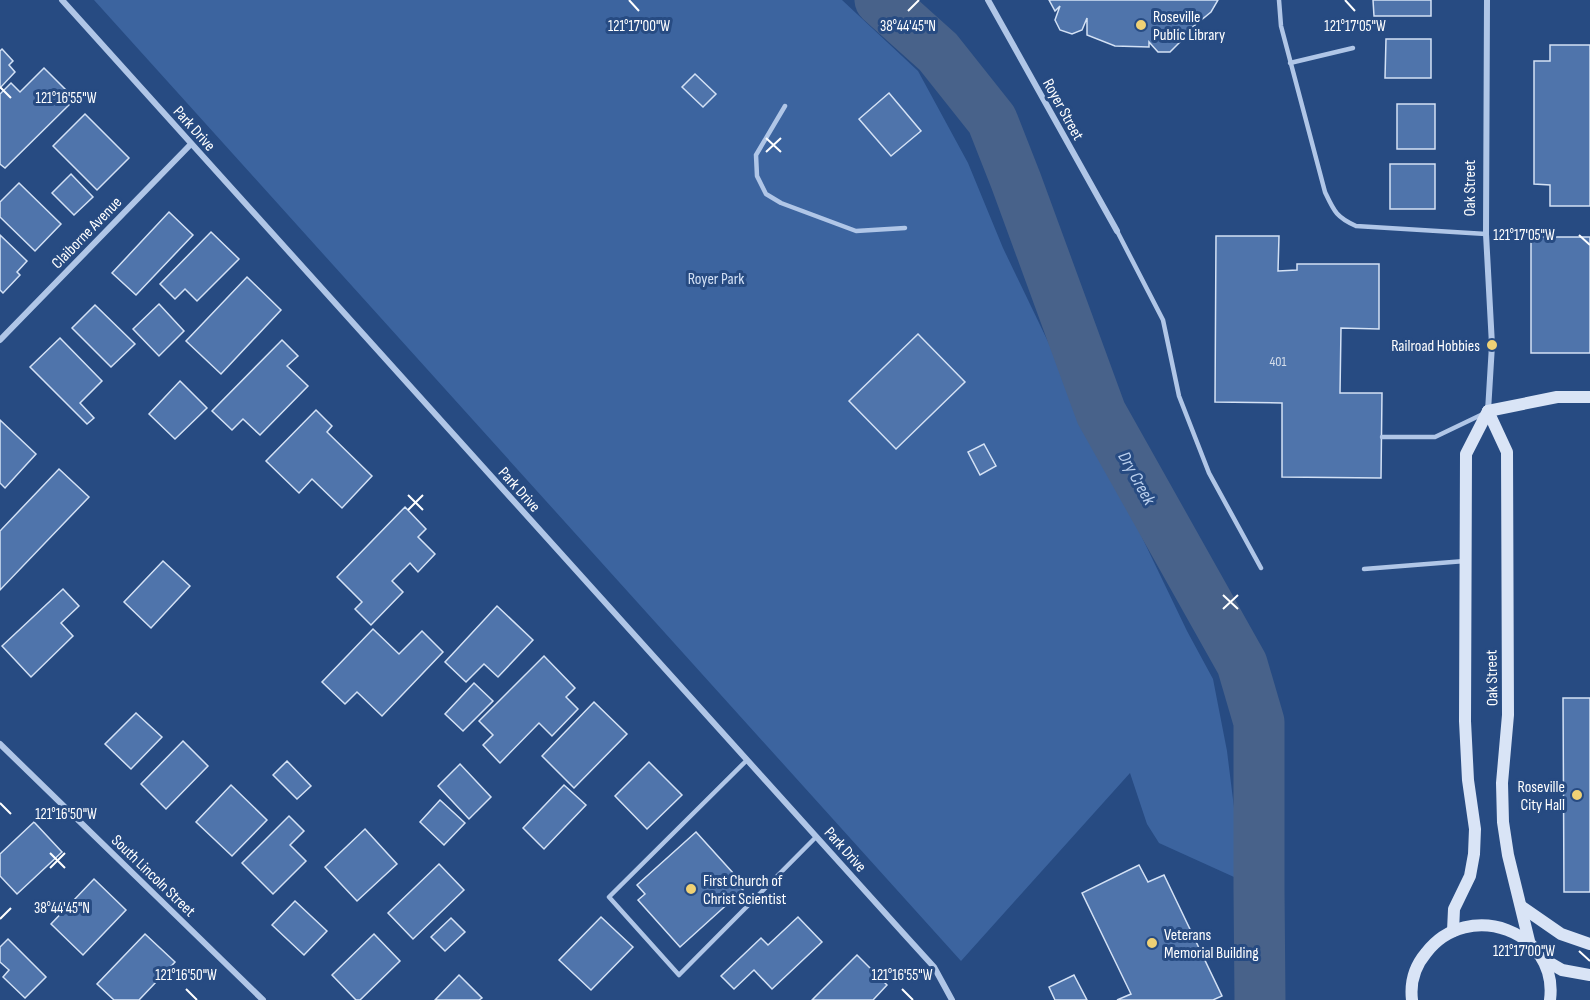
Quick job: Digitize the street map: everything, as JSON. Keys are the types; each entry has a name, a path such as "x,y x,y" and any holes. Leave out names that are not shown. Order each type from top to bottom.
{"main road":[{"path":"1488,411 1557,397 1590,397"},
{"name":"Oak Street","path":"1453,931 1454,909 1470,876 1475,829 1468,780 1465,721 1466,454 1488,411"},
{"name":"Oak Street","path":"1488,411 1507,452 1508,715 1502,783 1503,822 1508,855 1530,945"},
{"path":"1522,908 1561,934 1590,944"},
{"path":"1412,1000 1413,975 1421,959 1432,944 1446,933 1463,926 1481,924 1499,927 1516,934 1543,958 1562,970 1590,975"},
{"path":"1543,958 1548,976 1550,1000"}],"street":[{"name":"Park Drive","path":"62,0 934,967 952,1000"},
{"name":"Royer Street","path":"988,0 1117,231"},
{"name":"Oak Street","path":"1487,0 1486,234 1492,345 1488,411"},
{"name":"Claiborne Avenue","path":"0,340 191,144"},
{"name":"South Lincoln Street","path":"0,744 263,1000"}],"lane":[{"path":"1279,0 1281,26 1290,63 1325,192 1334,212 1356,226 1486,234"},
{"path":"1290,63 1353,48"},
{"path":"785,106 756,156 756,176 766,194 781,203 856,231 905,228"},
{"path":"1117,231 1129,250 1163,320 1179,396 1209,473 1261,568"},
{"path":"1382,436 1435,437 1488,411"},
{"path":"1364,568 1465,561"},
{"path":"747,760 609,897 679,975 816,837"}],"green space":[{"name":"Royer Park","path":"94,0 842,0 918,71 968,163 1003,248 1187,631 1213,679 1227,751 1241,864 1234,877 1159,843 1147,824 1130,773 961,961"}],"building":[{"name":"Roseville Public Library","path":"1049,0 1218,0 1211,12 1184,34 1180,31 1180,42 1170,52 1158,52 1149,42 1149,47 1115,46 1087,35 1087,18 1082,30 1072,34 1060,30 1055,20 1060,6 1055,11"},
{"path":"1373,0 1431,0 1431,16 1374,16"},
{"path":"1386,39 1431,39 1431,78 1385,78"},
{"path":"1550,45 1590,45 1590,206 1550,206 1550,185 1534,184 1534,61 1550,61"},
{"path":"2,49 13,61 9,65 15,72 0,88 0,51"},
{"path":"44,68 75,99 5,168 0,164 0,94 11,83 20,92"},
{"path":"695,74 716,94 703,107 682,87"},
{"path":"889,93 921,131 891,156 859,119"},
{"path":"1397,104 1435,104 1435,149 1397,149"},
{"path":"85,114 129,158 97,190 53,146"},
{"path":"1390,164 1435,164 1435,209 1390,209"},
{"path":"71,174 93,197 74,215 52,193"},
{"path":"19,183 61,224 35,251 0,217 0,202"},
{"path":"169,212 193,235 136,295 112,273"},
{"path":"211,232 239,259 197,301 185,289 175,299 160,284"},
{"path":"0,235 27,261 17,272 20,275 3,293 0,290"},
{"path":"1216,236 1279,236 1278,271 1297,270 1297,264 1379,264 1379,329 1341,328 1340,393 1382,393 1381,478 1282,477 1282,403 1215,402"},
{"path":"1531,237 1590,237 1590,353 1531,353"},
{"path":"247,277 281,310 221,374 186,341"},
{"path":"159,304 184,331 159,356 133,329"},
{"path":"95,305 135,344 111,367 72,328"},
{"path":"918,334 965,382 896,449 849,401"},
{"path":"60,338 102,381 80,403 94,418 87,424 30,367"},
{"path":"282,340 298,356 287,366 308,386 260,435 243,419 232,430 212,411"},
{"path":"180,381 207,408 175,439 149,414"},
{"path":"316,410 332,426 327,432 372,476 342,508 312,479 299,493 266,461"},
{"path":"0,420 36,454 5,488 0,483"},
{"path":"984,444 996,466 980,475 968,452"},
{"path":"59,469 89,497 0,590 0,531"},
{"path":"405,507 426,529 418,537 435,554 418,572 410,563 392,581 403,592 371,625 355,609 362,602 337,577"},
{"path":"163,561 190,586 151,628 124,602"},
{"path":"63,589 79,606 61,623 73,636 31,677 2,646"},
{"path":"497,606 533,640 498,677 484,664 466,682 445,662"},
{"path":"373,629 399,654 422,631 443,652 382,716 357,692 345,704 322,682"},
{"path":"544,656 575,688 566,697 578,709 552,736 539,723 500,763 483,745 493,735 479,721"},
{"path":"474,683 493,701 463,731 445,714"},
{"name":"Roseville City Hall","path":"1563,698 1590,698 1590,892 1564,892"},
{"path":"594,702 627,734 574,788 542,756"},
{"path":"136,713 162,737 131,769 105,744"},
{"path":"183,741 208,766 166,809 141,784"},
{"path":"287,761 311,786 297,799 273,775"},
{"path":"649,762 682,795 647,829 615,796"},
{"path":"460,764 491,797 469,819 438,786"},
{"path":"231,785 267,820 232,856 196,822"},
{"path":"564,785 586,805 544,849 523,828"},
{"path":"440,800 465,823 444,845 420,822"},
{"path":"289,816 304,831 290,845 306,861 273,894 242,863"},
{"path":"34,822 62,852 17,894 0,876 0,854"},
{"path":"365,829 397,864 357,901 325,867"},
{"name":"First Church of Christ Scientist","path":"696,832 743,884 740,887 743,890 680,947 638,900 645,894 637,885"},
{"path":"439,864 464,890 413,939 388,913"},
{"name":"Veterans Memorial Building","path":"1139,865 1148,882 1164,875 1222,996 1213,1000 1117,1000 1131,994 1082,893"},
{"path":"94,879 126,910 83,955 51,924"},
{"path":"295,901 327,931 304,955 272,925"},
{"path":"601,917 633,947 591,990 559,960"},
{"path":"798,917 822,942 772,989 754,970 734,989 721,976 761,938 768,945"},
{"path":"451,918 465,932 445,951 431,937"},
{"path":"145,934 175,962 139,1000 114,1000 97,984"},
{"path":"374,934 400,961 360,1000 356,1000 332,975"},
{"path":"8,939 46,977 25,998 3,977 9,970 0,962 0,947"},
{"path":"857,955 887,985 873,1000 812,1000"},
{"path":"459,975 482,998 479,1000 435,1000"},
{"path":"1074,975 1087,1000 1055,1000 1049,987"}],"waterway":[{"name":"Dry Creek","path":"880,0 938,52 992,120 1101,413 1242,664 1259,722 1260,1000"}],"place":[{"name":"Roseville Public Library","path":"1141,25"},
{"name":"Railroad Hobbies","path":"1492,345"},
{"name":"Roseville City Hall","path":"1577,795"},
{"name":"First Church of Christ Scientist","path":"691,889"},
{"name":"Veterans Memorial Building","path":"1152,943"}]}
